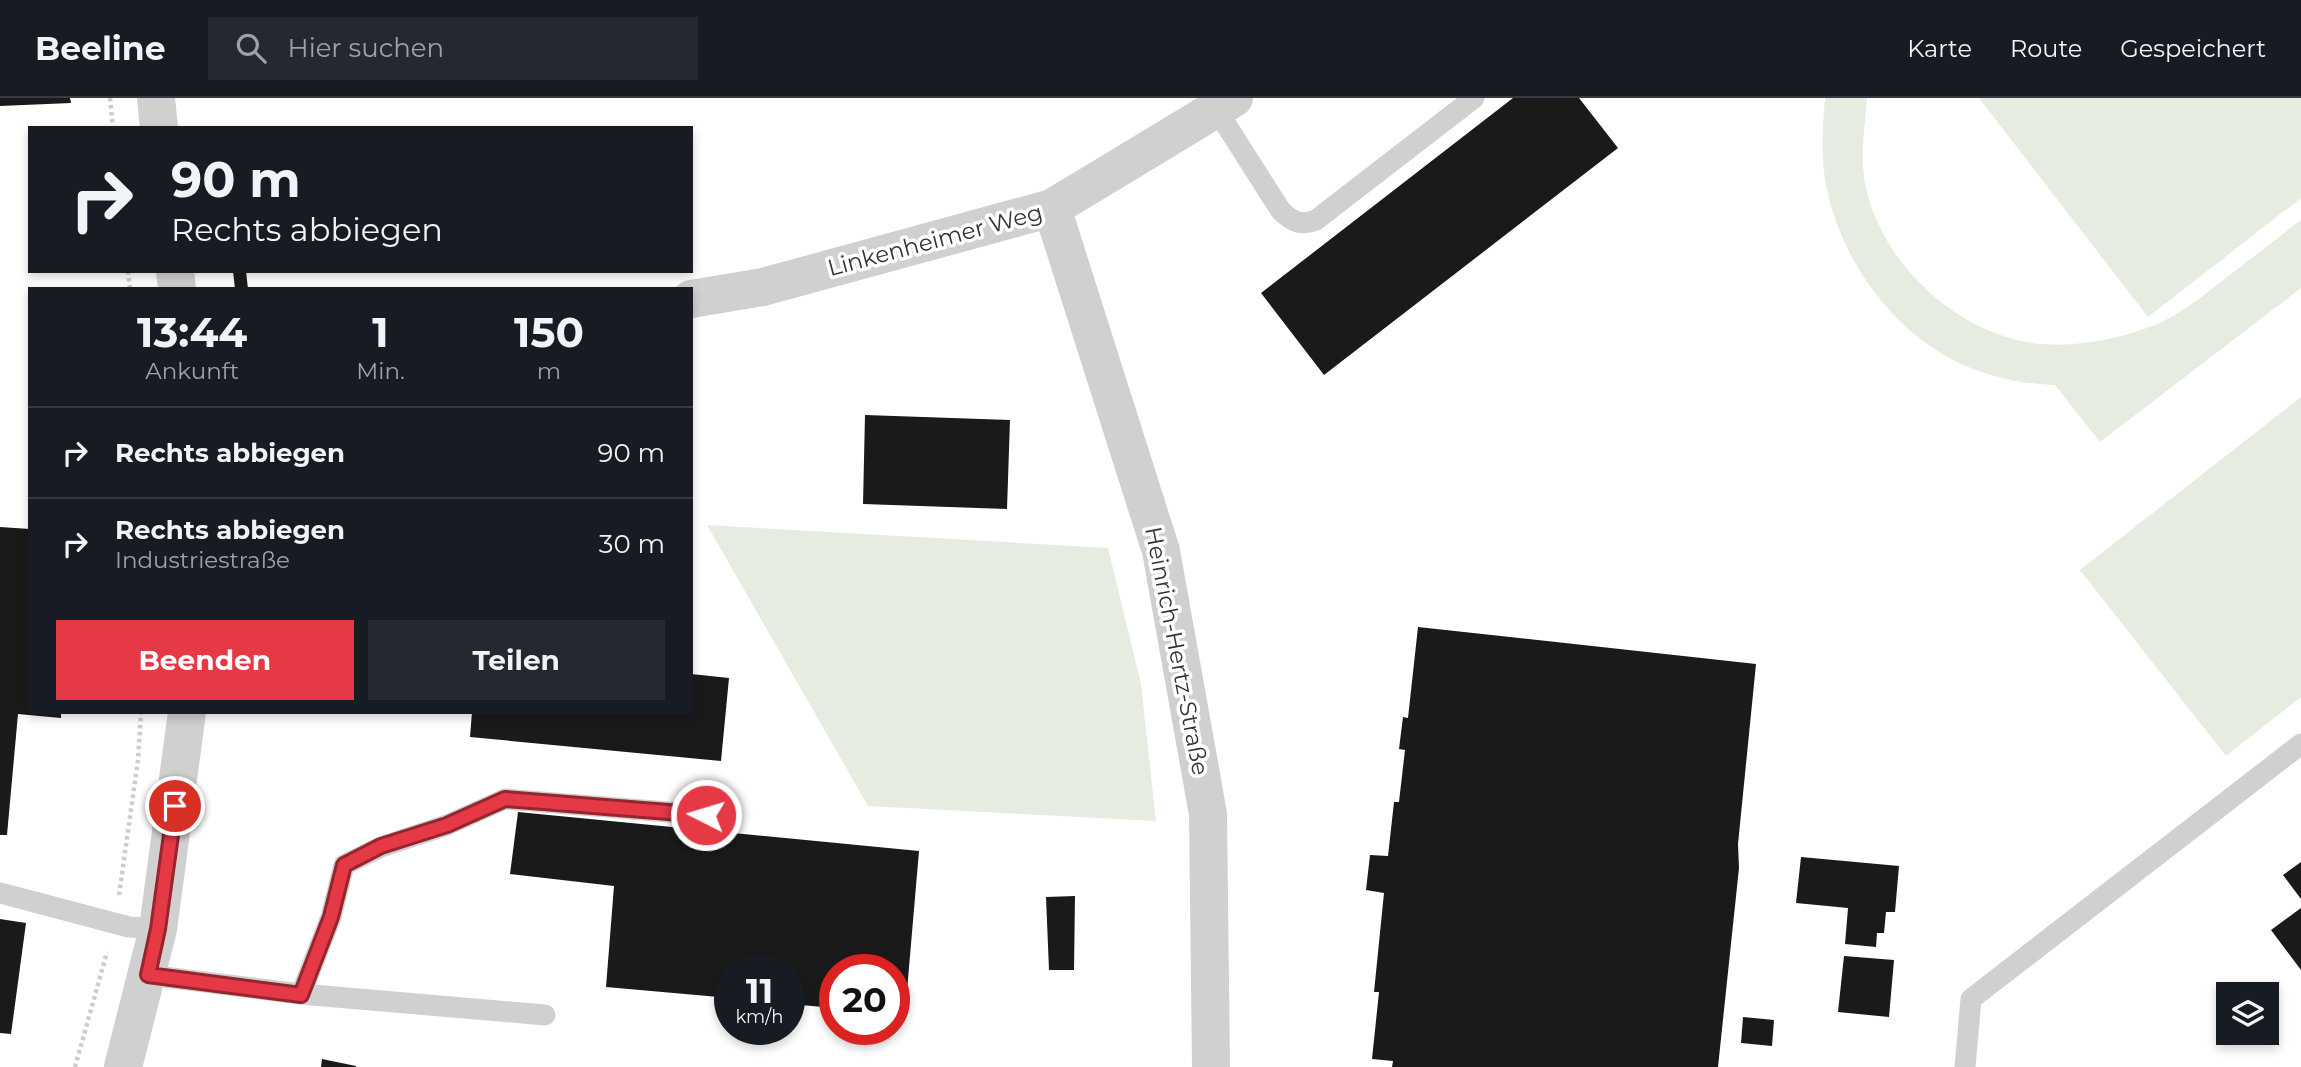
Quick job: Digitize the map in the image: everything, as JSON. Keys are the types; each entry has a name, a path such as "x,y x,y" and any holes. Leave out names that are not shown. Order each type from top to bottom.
{"street":[{"path":"156,98 159,126"},
{"name":"Linkenheimer Weg","path":"693,299 763,287 1052,208 1225,104"},
{"name":"Heinrich-Hertz-Straße","path":"1052,208 1161,551 1166,577 1208,814 1210,1067"},
{"path":"123,1067 158,929 187,714"}],"lane":[{"path":"1225,104 1281,211 1295,222 1307,224 1316,220 1474,98"},
{"path":"1965,1067 1971,999 2301,744"},
{"path":"301,995 331,917 344,865 381,846 447,825 505,799 706,815"},
{"path":"0,893 130,926 158,929"},
{"path":"148,975 301,995 545,1015"}],"path":[{"path":"110,98 113,126"}],"shaded area":[{"path":"1825,98 1867,98 1863,151 1865,183 1874,213 1887,241 1928,291 1953,311 1981,327 2011,338 2056,345 2099,341 2141,330 2165,321 2192,304 2301,220 2301,288 2100,442 2055,385 2006,379 1958,363 1910,330 1874,292 1847,247 1829,197 1823,153"},
{"path":"1979,98 2301,98 2301,198 2148,317"},
{"path":"2301,397 2301,697 2226,756 2080,570"},
{"path":"707,525 1108,548 1141,684 1156,821 868,806"}],"building":[{"path":"0,98 70,98 71,103 0,106"},
{"path":"1513,98 1579,98 1618,148 1324,375 1261,293"},
{"path":"233,273 246,273 248,287 235,287"},
{"path":"865,415 1010,420 1007,509 863,504"},
{"path":"0,527 28,529 28,714 61,714 61,718 18,714 7,835 0,835"},
{"path":"1418,627 1756,664 1738,844 1739,868 1718,1067 1392,1067 1393,1061 1372,1059 1379,992 1374,992 1384,893 1366,890 1370,855 1388,856 1394,802 1399,802 1405,750 1399,749 1403,717 1408,718"},
{"path":"693,674 729,678 721,761 470,737 472,714 693,714"},
{"path":"518,812 919,851 910,956 819,954 819,1007 805,1005 805,954 714,954 714,997 606,987 614,886 510,874"},
{"path":"1801,857 1899,866 1895,912 1886,912 1884,933 1877,933 1876,947 1845,944 1848,908 1796,903"},
{"path":"2301,862 2301,899 2283,875"},
{"path":"1075,896 1074,970 1049,970 1046,897"},
{"path":"2301,908 2301,970 2271,930"},
{"path":"0,919 26,923 11,1034 0,1033"},
{"path":"1844,956 1894,960 1889,1017 1838,1012"},
{"path":"1743,1017 1774,1020 1772,1046 1741,1043"},
{"path":"322,1059 356,1066 356,1067 321,1067"}],"route":[{"path":"175,806 158,929 148,975 301,995 331,917 344,865 381,846 447,825 505,799 706,815"}]}
